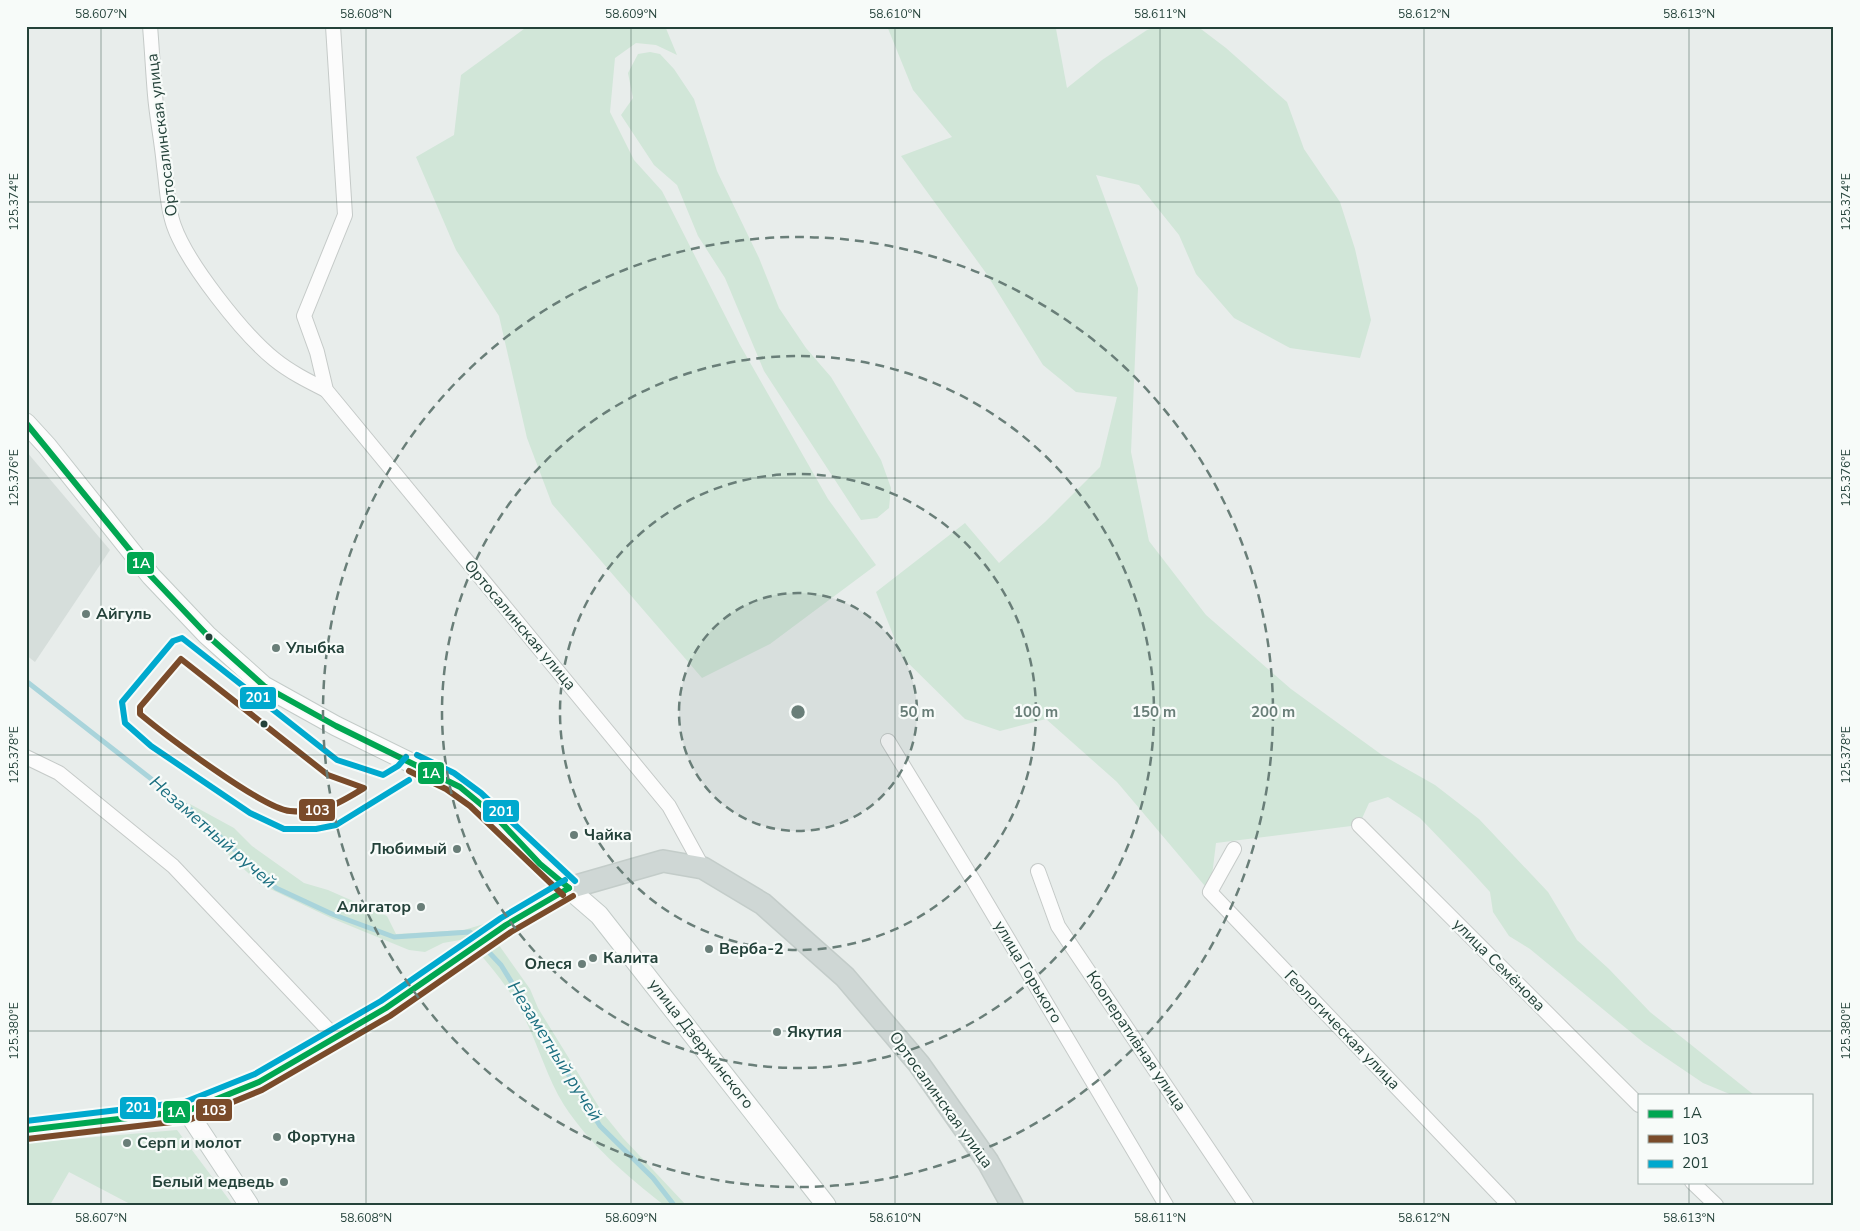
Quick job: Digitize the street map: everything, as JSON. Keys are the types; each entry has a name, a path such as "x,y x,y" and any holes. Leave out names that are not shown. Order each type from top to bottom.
{"main road":[{"name":"Ортосалинская улица","path":"26,1130 187,1111 259,1082 386,1008 506,925 569,888 663,861 703,868 763,904 845,977 919,1064 988,1162 1012,1205"}],"street":[{"name":"Ортосалинская улица","path":"150,26 154,95 167,196 173,224 181,246 196,269 249,334 267,352 298,376 326,390 669,806 703,868"},
{"name":"Ортосалинская улица","path":"326,390 317,352 304,316 345,215 333,26"},
{"name":"улица Дзержинского","path":"26,424 47,446 151,576 207,635 264,686 336,726 460,787 495,816 540,864 599,914 826,1205"},
{"name":"улица Горького","path":"888,741 978,888 1166,1205"},
{"path":"26,757 58,773 173,866 335,1037"},
{"name":"улица Семёнова","path":"1359,824 1638,1104"},
{"name":"Геологическая улица","path":"1234,848 1210,892 1509,1205"},
{"name":"Кооперативная улица","path":"1038,871 1058,926 1246,1205"},
{"path":"187,1111 249,1205"},
{"path":"1694,1184 1716,1205"}],"shaded area":[{"path":"26,451 110,550 35,662 26,655"}],"green space":[{"path":"528,26 665,26 677,55 656,45 636,43 615,58 610,112 634,160 662,191 740,345 828,499 876,565 770,644 702,678 552,504 527,438 499,316 456,250 416,157 454,135 461,75"},
{"path":"887,26 1059,26 1056,29 1067,88 1102,60 1147,30 1162,26 1197,26 1226,48 1287,102 1304,149 1340,202 1355,249 1371,320 1360,358 1290,348 1234,318 1196,274 1179,235 1139,185 1096,175 1138,288 1131,452 1149,541 1206,615 1291,689 1382,755 1435,785 1479,819 1548,892 1577,940 1609,969 1650,1012 1753,1094 1730,1094 1703,1083 1644,1043 1530,949 1509,936 1493,912 1490,892 1420,818 1388,797 1369,803 1359,825 1216,843 1210,892 1117,782 1046,719 1000,731 965,719 902,657 876,592 965,523 999,563 1045,522 1100,467 1117,397 1076,392 1043,365 986,273 901,156 952,137 913,90"},
{"path":"650,52 660,54 674,69 694,99 717,171 759,258 779,308 806,348 831,377 881,460 891,488 889,508 877,518 861,520 764,371 725,278 698,236 677,185 654,165 621,115 633,98 628,73 638,54"},
{"path":"190,804 234,828 252,846 304,883 328,890 387,916 396,934 464,930 484,924 530,989 538,1008 602,1112 623,1138 686,1205 664,1205 623,1171 585,1133 558,1095 528,1026 511,994 482,956 466,939 443,943 425,952 409,950 331,918 260,884 195,824"},
{"path":"177,1130 233,1205 132,1205 69,1172 50,1205 26,1205 26,1143"}],"waterway":[{"name":"Незаметный ручей","path":"26,681 191,810 276,888 332,914 394,937 470,932 476,939"},
{"name":"Незаметный ручей","path":"484,947 501,965 600,1126 653,1178 674,1205"}],"transit line":[{"name":"1А","path":"26,423 151,576 207,635 264,686 336,726 460,787 495,816 540,864 569,888"},
{"name":"201","path":"406,757 398,766 383,775 337,760 182,638 173,641 122,702 125,723 151,746 250,813 284,829 316,829 336,825 409,780"},
{"name":"103","path":"181,659 328,775 364,788 329,807 311,811 290,811 259,798 214,769 140,714 140,707 181,659"},
{"name":"201","path":"417,755 454,773 481,793 575,881"},
{"name":"103","path":"409,771 446,789 470,806 563,895"},
{"name":"201","path":"26,1121 185,1102 255,1074 381,1001 501,918 565,880"},
{"name":"1А","path":"26,1130 187,1111 259,1082 386,1008 506,925 569,888"},
{"name":"103","path":"27,1139 189,1120 262,1090 390,1016 511,932 573,896"}],"place":[{"name":"Айгуль","path":"86,614"},
{"name":"Улыбка","path":"276,648"},
{"name":"Чайка","path":"574,835"},
{"name":"Любимый","path":"457,849"},
{"name":"Алигатор","path":"421,907"},
{"name":"Верба-2","path":"709,949"},
{"name":"Калита","path":"593,958"},
{"name":"Олеся","path":"582,964"},
{"name":"Якутия","path":"777,1032"},
{"name":"Фортуна","path":"277,1137"},
{"name":"Серп и молот","path":"127,1143"},
{"name":"Белый медведь","path":"284,1182"}]}
